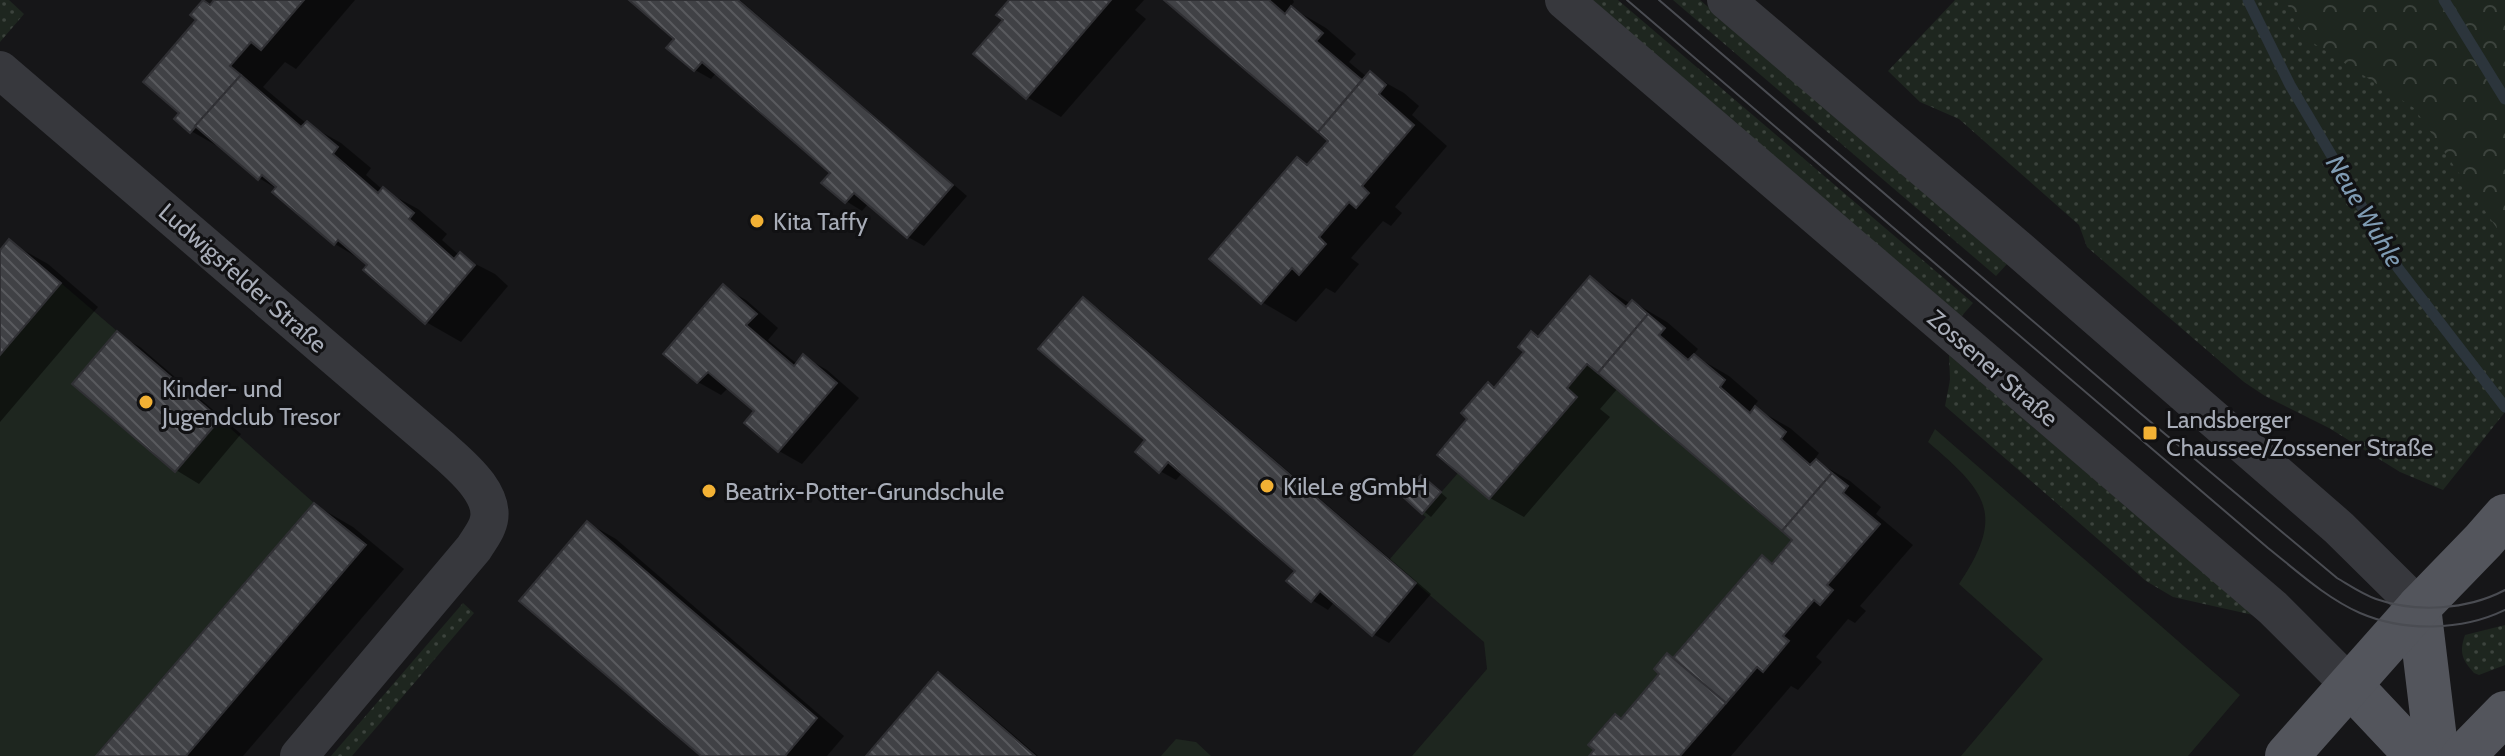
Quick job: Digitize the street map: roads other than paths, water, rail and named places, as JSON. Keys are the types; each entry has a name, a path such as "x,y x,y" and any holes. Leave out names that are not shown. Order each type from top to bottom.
{"main road":[{"path":"2287,756 2419,607 2505,516"},
{"path":"2419,607 2432,750 2505,713"},
{"name":"Zossener Straße","path":"2351,686 2432,750"}],"street":[{"name":"Zossener Straße","path":"1564,0 2273,608 2351,686"},
{"path":"1726,0 2327,518 2372,558 2419,607"},
{"name":"Ludwigsfelder Straße","path":"0,70 471,474 485,496 489,523 474,548 299,756"}],"waterway":[{"name":"Neue Wuhle","path":"2248,0 2290,85 2398,268 2505,407"},
{"path":"2444,0 2505,99"}],"tram line":[{"path":"1627,0 2268,548 2324,592 2360,613 2395,624 2414,626 2470,622 2505,610"},
{"path":"1659,0 2337,578 2376,599 2424,608 2474,602 2505,590"}],"place":[{"name":"Kita Taffy","path":"757,221"},
{"name":"Kinder- und Jugendclub Tresor","path":"146,402"},
{"name":"Landsberger Chaussee/Zossener Straße","path":"2150,433"},
{"name":"KileLe gGmbH","path":"1267,486"},
{"name":"Beatrix-Potter-Grundschule","path":"709,491"}]}
